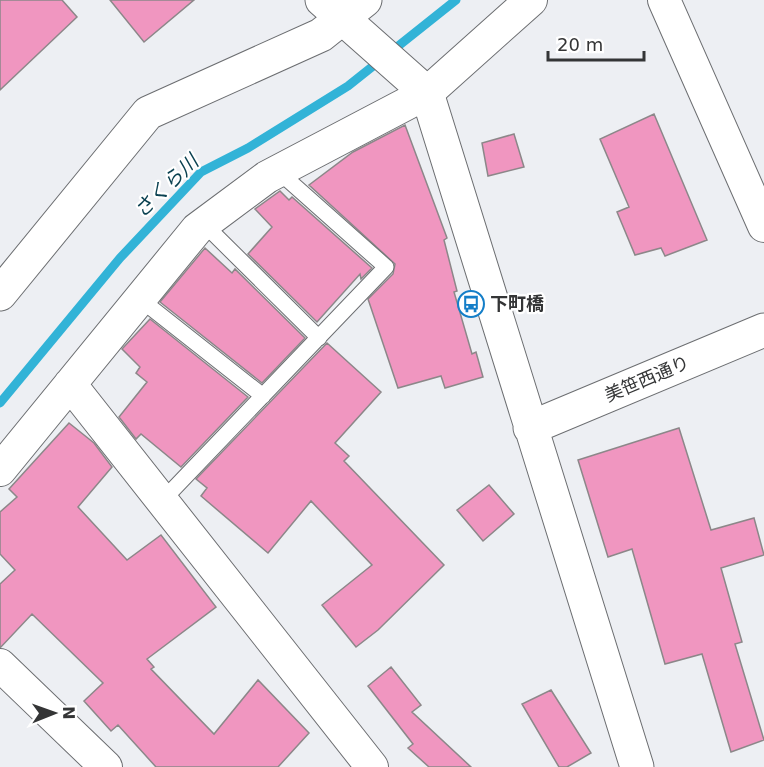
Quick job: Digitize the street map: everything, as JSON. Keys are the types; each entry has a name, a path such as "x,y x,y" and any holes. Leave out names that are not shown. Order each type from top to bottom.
{"street":[{"path":"0,470 197,229 267,177 418,85 531,0"},
{"path":"664,0 764,226"},
{"path":"0,294 148,113 321,35 347,13 418,85 637,767"},
{"name":"美笹西通り","path":"530,428 764,330"},
{"path":"70,384 372,767"},
{"path":"0,665 106,767"}],"lane":[{"path":"162,501 386,267 278,171"},
{"path":"204,224 319,338"},
{"path":"140,299 263,396"}],"building":[{"path":"0,0 62,0 77,17 0,90"},
{"path":"110,0 194,0 144,42"},
{"path":"654,114 707,240 665,256 661,248 635,255 617,212 629,207 600,139"},
{"path":"405,125 447,238 444,240 457,291 454,292 472,354 476,352 483,377 445,388 441,376 398,388 368,299 393,274 395,264 309,185 353,152"},
{"path":"514,134 524,167 488,176 482,143"},
{"path":"280,191 289,200 292,197 372,268 361,279 360,274 317,322 248,254 272,227 255,209"},
{"path":"205,248 232,273 235,269 305,338 262,383 160,302"},
{"path":"150,319 248,397 181,467 141,434 136,439 119,417 147,382 136,373 140,367 122,349"},
{"path":"327,343 381,392 335,443 349,456 344,461 444,565 378,630 356,647 322,605 372,565 311,501 268,553 201,496 207,488 196,479"},
{"path":"69,423 94,443 112,467 78,507 127,560 161,535 216,607 147,659 154,667 151,669 214,734 258,680 309,733 278,767 156,767 118,725 111,731 84,701 103,683 32,614 0,648 0,584 15,570 0,554 0,512 17,497 9,489"},
{"path":"679,428 711,530 754,518 764,555 721,568 742,642 735,644 764,740 731,752 702,654 665,664 632,549 608,557 578,460"},
{"path":"489,485 514,514 483,541 457,510"},
{"path":"391,667 421,705 412,712 471,767 429,767 408,748 413,744 368,686"},
{"path":"551,690 591,753 567,767 559,767 522,704"}],"waterway":[{"name":"さくら川","path":"0,403 120,258 201,172 248,148 348,86 456,0"}],"place":[{"name":"下町橋","path":"471,304"}]}
